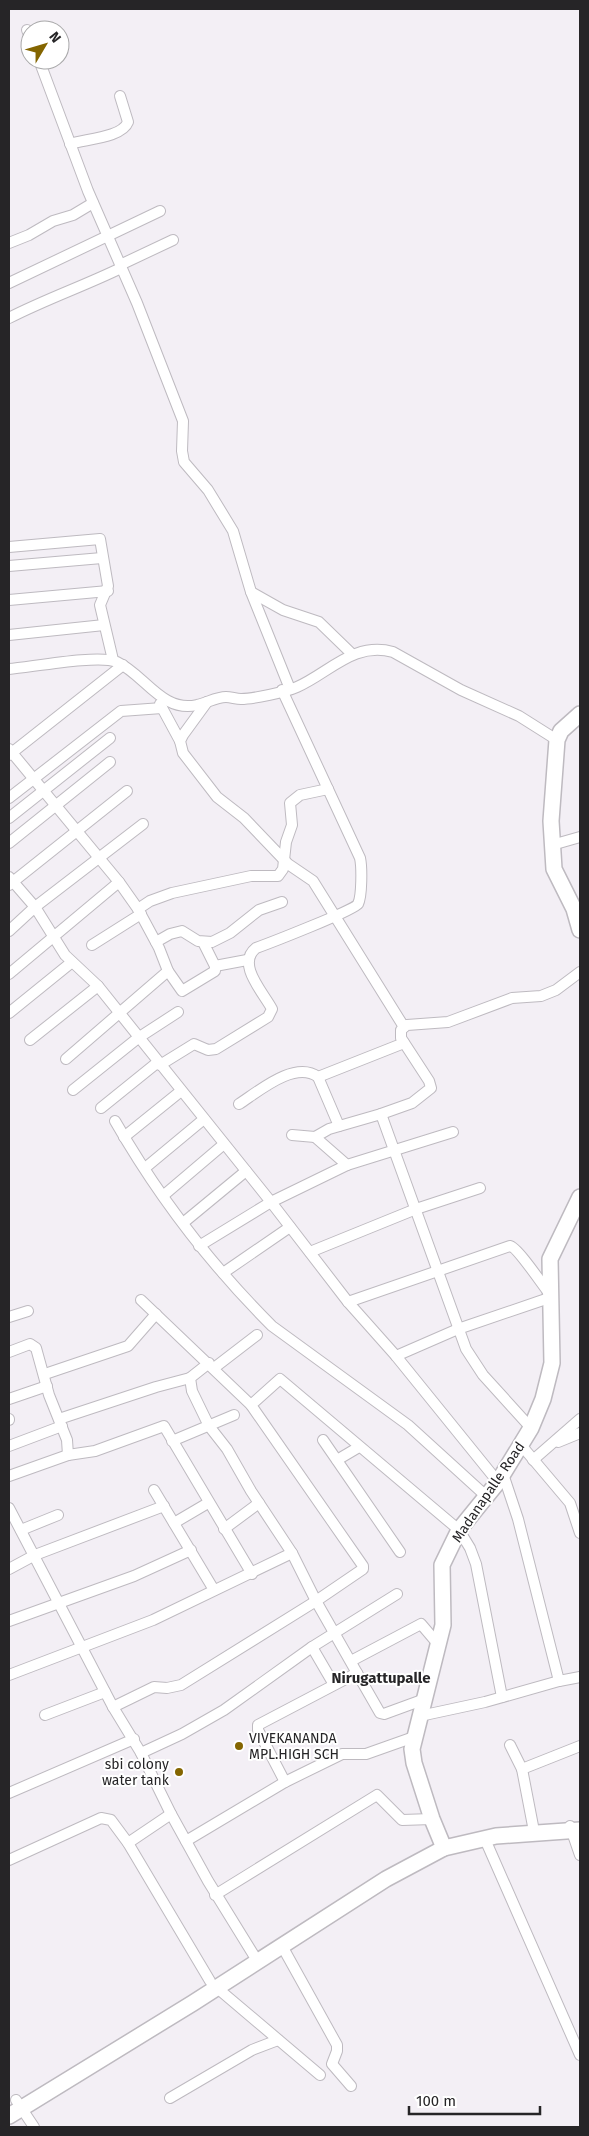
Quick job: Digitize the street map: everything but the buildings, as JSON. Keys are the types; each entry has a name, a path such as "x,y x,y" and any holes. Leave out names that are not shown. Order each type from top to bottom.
{"main road":[{"path":"580,714 561,731 557,740 551,821 552,845 557,877 574,909 580,930"},
{"name":"Madanapalle Road","path":"443,1844 432,1819 414,1762 412,1749 444,1617 442,1565 459,1530 501,1478 531,1428 543,1399 552,1363 549,1295 550,1259 580,1197"},
{"path":"14,2107 255,1958 381,1873 443,1844 480,1830 533,1826 575,1827"},
{"path":"255,1958 282,1946 443,1844 484,1837 575,1827"}],"street":[{"path":"43,70 93,203 183,421 182,451 184,462 208,490 233,531 251,592 286,690 361,863 358,903 336,916 256,948 247,960 215,966"},
{"path":"70,144 80,140 97,140 126,127 128,122 120,96"},
{"path":"9,243 29,235 53,220 73,215 93,203"},
{"path":"9,283 108,238 160,211"},
{"path":"9,318 53,296 89,284 173,240"},
{"path":"9,547 100,539 108,591 100,602 113,660"},
{"path":"9,566 102,558"},
{"path":"9,600 108,591"},
{"path":"251,592 283,610 320,622 352,654"},
{"path":"9,634 104,625"},
{"path":"9,669 108,658 123,666 166,700 174,704 196,705 227,697 243,699 286,690 352,654 372,649 393,652 461,690 519,716 557,740"},
{"path":"123,666 10,752 119,882 156,942 168,971 184,991 214,973 215,966 203,942 182,931 170,934 156,942"},
{"path":"150,688 180,741 183,752 217,797 244,818 283,860 313,881 404,1027"},
{"path":"180,741 207,702"},
{"path":"9,798 121,711 162,708"},
{"path":"9,818 110,738"},
{"path":"9,843 110,762"},
{"path":"92,945 139,912 150,901 172,893 251,876 278,876 282,873 283,860 292,825 290,803 300,795 328,789"},
{"path":"127,791 10,881 35,907 65,955 98,986 271,1202 348,1302 501,1478 518,1519 559,1681"},
{"path":"9,931 35,907 143,824"},
{"path":"552,845 580,838"},
{"path":"9,974 119,882"},
{"path":"203,942 221,939 259,910 282,902"},
{"path":"101,1108 159,1064 194,1044 208,1050 216,1049 260,1023 271,1014 271,1006 260,992 247,960"},
{"path":"9,1013 72,962"},
{"path":"66,1059 168,971"},
{"path":"292,1135 315,1137 339,1126 412,1102 431,1088 429,1081 404,1043 400,1033 404,1027 413,1023 448,1022 512,998 541,996 556,990 580,972"},
{"path":"30,1040 98,986"},
{"path":"73,1090 138,1038 178,1012"},
{"path":"318,1077 404,1043"},
{"path":"239,1104 293,1074 312,1073 318,1077 339,1126"},
{"path":"124,1137 181,1091"},
{"path":"380,1114 395,1150 436,1270 466,1349 482,1375 531,1428"},
{"path":"145,1168 204,1119"},
{"path":"114,1121 199,1246 272,1326 408,1425 486,1496"},
{"path":"199,1246 271,1202 347,1165 453,1132"},
{"path":"315,1137 347,1165"},
{"path":"164,1195 224,1144"},
{"path":"183,1223 246,1171"},
{"path":"310,1252 416,1209 480,1188"},
{"path":"222,1273 290,1227"},
{"path":"348,1302 510,1246 516,1249 549,1295 458,1329 396,1356"},
{"path":"113,1707 154,1687 167,1688 181,1685 316,1602 361,1572 363,1566 251,1405 140,1300"},
{"path":"9,1317 28,1311"},
{"path":"45,1374 128,1346 156,1314"},
{"path":"9,1446 60,1422 156,1387 190,1378 256,1335"},
{"path":"9,1352 30,1344 33,1345 45,1374 47,1386 67,1440 68,1455"},
{"path":"190,1378 192,1391 209,1426 228,1449 259,1503 292,1553 333,1633 380,1713 384,1714 425,1699"},
{"path":"251,1405 278,1380 282,1380 459,1530 470,1548 476,1564 502,1697"},
{"path":"9,1399 47,1386"},
{"path":"172,1441 234,1415"},
{"path":"533,1460 555,1443 580,1419"},
{"path":"9,1476 68,1455 95,1451 162,1426 166,1428 208,1503 252,1574"},
{"path":"555,1443 580,1434"},
{"path":"324,1440 400,1552"},
{"path":"521,1444 570,1503 580,1533"},
{"path":"337,1460 359,1447"},
{"path":"154,1490 214,1590"},
{"path":"174,1522 208,1503"},
{"path":"224,1529 259,1503"},
{"path":"9,1569 35,1555 164,1506"},
{"path":"9,1508 12,1521 21,1530 35,1555 105,1692 134,1739 171,1814 215,1895 255,1958"},
{"path":"21,1530 58,1515"},
{"path":"9,1621 134,1576 191,1550"},
{"path":"9,1675 153,1620 214,1590 252,1574 292,1553"},
{"path":"141,1753 182,1734 224,1710 312,1646 397,1594"},
{"path":"351,1661 421,1624 438,1644"},
{"path":"312,1646 333,1683"},
{"path":"285,1782 258,1730 258,1725 333,1683 357,1672"},
{"path":"420,1716 580,1677"},
{"path":"45,1715 105,1692"},
{"path":"186,1841 285,1782 342,1754 366,1754 414,1738"},
{"path":"9,1793 134,1739"},
{"path":"510,1745 522,1769 533,1826"},
{"path":"522,1769 580,1746"},
{"path":"215,1895 376,1795 402,1820 432,1819"},
{"path":"128,1843 171,1814"},
{"path":"9,1860 103,1818 111,1820 128,1843 213,1984 320,2075"},
{"path":"575,1827 580,1855"},
{"path":"484,1837 580,2055"},
{"path":"282,1946 337,2045 337,2051 332,2064 351,2086"},
{"path":"170,2098 252,2050 278,2040"},
{"path":"14,2107 34,2127"}],"place":[{"name":"VIVEKANANDA MPL.HIGH SCH","path":"239,1746"},
{"name":"sbi colony water tank","path":"179,1772"}],"district":[{"name":"Nirugattupalle","path":"381,1678"}]}
